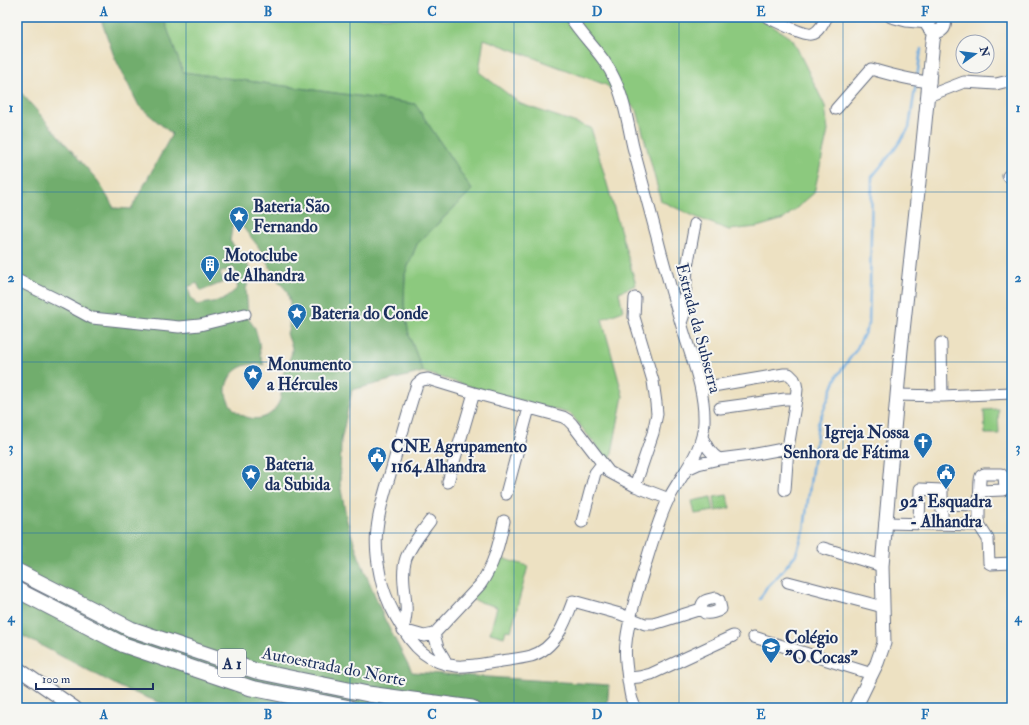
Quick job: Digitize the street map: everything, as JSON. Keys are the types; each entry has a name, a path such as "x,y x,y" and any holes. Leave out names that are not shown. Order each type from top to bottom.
{"highway":[{"name":"Autoestrada do Norte","path":"17,571 131,628 256,671 368,694 472,708"},
{"name":"A 1","path":"17,590 124,645 251,688 350,708"}],"main road":[{"path":"931,24 940,30 944,27 945,21 942,17"},
{"path":"855,708 877,663 884,643 882,566 885,523 901,350 928,96 922,81 933,40 931,24"},
{"path":"17,668 76,708"}],"street":[{"name":"Estrada da Subserra","path":"570,17 607,64 616,81 621,95 655,230 700,388 704,421 702,437 698,450 660,517 630,618 625,645 625,658 632,700 636,708"},
{"path":"767,17 803,33 812,34 821,28 827,17"},
{"path":"891,17 906,21 931,24"},
{"path":"836,109 871,69 894,76 922,81"},
{"path":"928,96 964,82 996,84 1012,80"},
{"path":"681,323 684,314 687,267 696,224"},
{"path":"17,280 92,318 178,327 200,325 245,314"},
{"path":"635,298 634,317 653,381 657,414 653,433 635,486"},
{"path":"941,343 942,396"},
{"path":"707,387 784,374 789,374 794,379 796,384 796,399 788,448 785,490"},
{"path":"669,499 635,486 609,472 572,424 563,417 428,379 422,380 417,384 381,507 377,529 380,576 391,608 403,630 412,642 423,654 432,659 457,666 480,664 532,655 543,650 559,635 573,600 620,614 645,624 653,624 701,609"},
{"path":"448,482 474,393"},
{"path":"897,396 1012,393"},
{"path":"720,408 785,399 796,399"},
{"path":"506,494 529,408"},
{"path":"702,437 709,451 719,459"},
{"path":"687,468 719,459 788,448"},
{"path":"582,522 595,473 602,464"},
{"path":"919,524 920,490 942,490 942,524"},
{"path":"980,491 979,525 988,540 989,563 1012,563"},
{"path":"942,504 979,505"},
{"path":"403,630 406,611 403,579 406,558 430,521"},
{"path":"403,630 424,636 434,634 480,585 486,576 497,551 504,521"},
{"path":"885,523 979,525"},
{"path":"823,548 882,566"},
{"path":"788,582 883,607"},
{"path":"434,634 438,648 446,664"},
{"path":"628,678 651,674 733,636"},
{"path":"754,637 872,674"}],"green space":[{"path":"100,17 163,17 183,72 415,104 472,190 417,244 405,274 404,304 409,335 423,372 352,390 341,441 340,484 347,521 359,557 385,620 412,672 609,685 607,708 174,708 122,688 17,633 17,88 98,181 114,208 131,209 172,134 139,106 114,56","holes":["233,223 241,225 258,246 276,278 287,291 290,303 289,329 287,333 292,346 292,351 282,377 281,398 270,414 260,418 249,418 239,413 231,406 227,396 227,385 236,370 247,365 264,365 260,354 259,342 255,328 245,314 248,313 246,289 251,273 245,259 230,241","233,267 239,277 235,280 238,288 223,300 197,305 191,298 188,287 197,283 201,291 224,282 220,273"]},
{"path":"163,17 759,17 793,40 825,106 828,131 814,193 784,219 757,227 729,230 661,201 637,110 606,85 484,39 479,72 521,104 591,128 636,285 619,292 623,311 602,319 623,396 610,463 571,414 423,372 409,335 404,304 405,274 417,244 472,190 415,104 183,72"},
{"path":"998,409 999,434 985,434 984,410"},
{"path":"727,495 730,508 716,511 714,497"},
{"path":"711,497 714,511 695,514 692,501"},
{"path":"498,557 528,566 511,631 506,630 504,637 490,633 497,607 470,599"}],"waterway":[{"path":"917,78 921,49"},
{"path":"760,599 766,588 796,554 804,530 818,424 837,376 856,350 869,324 872,177 894,150 909,128 916,83"}],"place":[{"name":"Bateria São Fernando","path":"239,233"},
{"name":"Motoclube de Alhandra","path":"210,282"},
{"name":"Bateria do Conde","path":"297,330"},
{"name":"Monumento a Hércules","path":"253,391"},
{"name":"Igreja Nossa Senhora de Fátima","path":"923,459"},
{"name":"CNE Agrupamento 1164 Alhandra","path":"377,473"},
{"name":"92ª Esquadra - Alhandra","path":"946,490"},
{"name":"Bateria da Subida","path":"251,491"},
{"name":"Colégio \"O Cocas\"","path":"771,664"}]}
